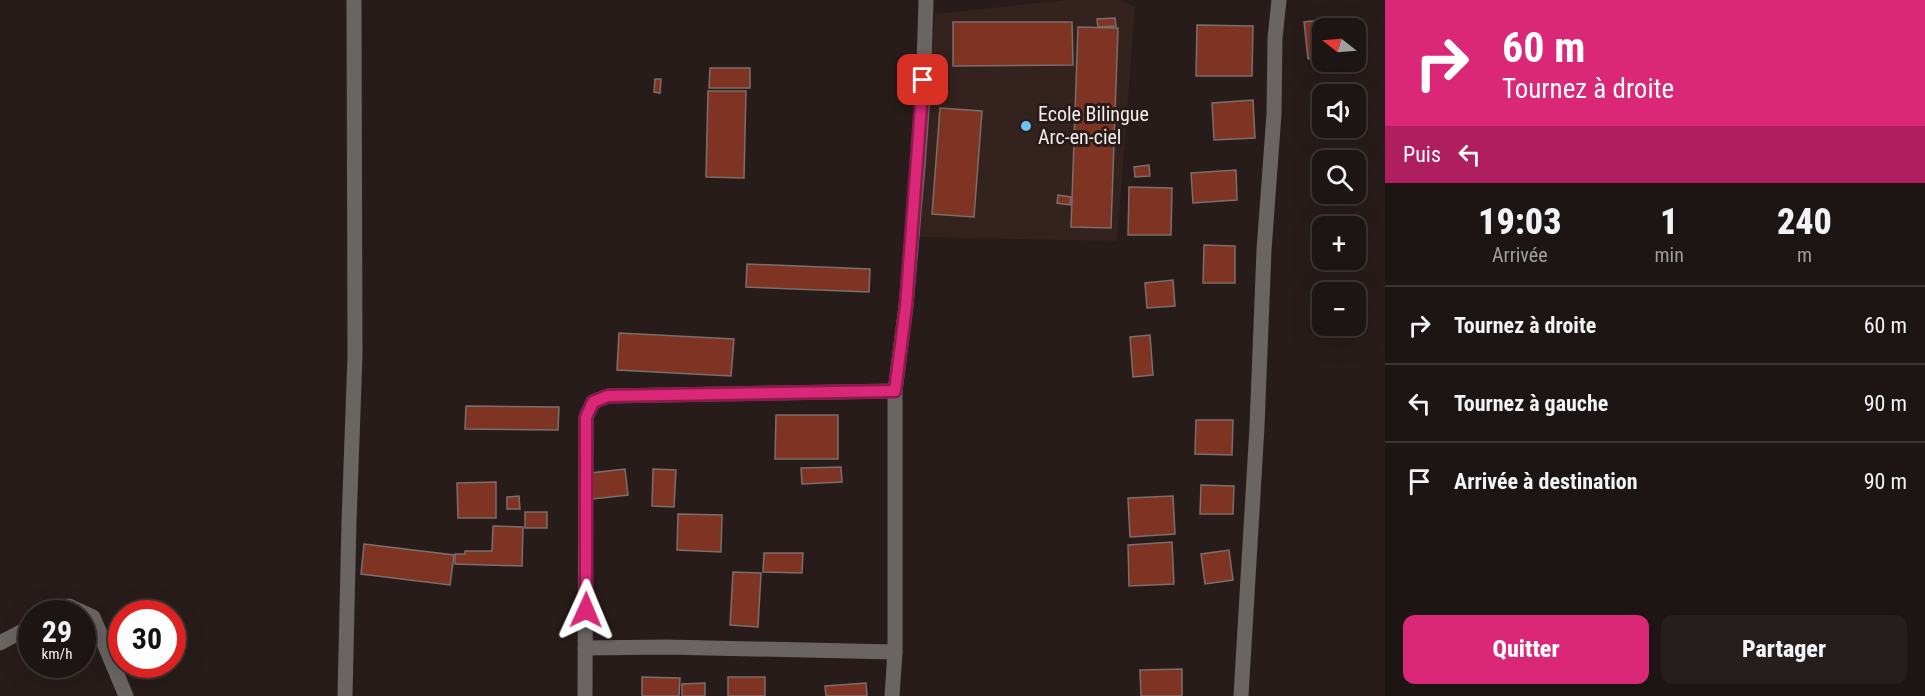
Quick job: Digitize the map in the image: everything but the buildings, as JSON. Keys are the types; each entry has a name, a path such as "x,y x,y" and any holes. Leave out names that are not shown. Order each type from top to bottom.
{"street":[{"path":"345,696 355,356 354,0"},
{"path":"892,696 895,652 895,391 906,306 917,179 923,98 926,0"},
{"path":"1241,696 1257,427 1264,250 1275,114 1275,38 1279,0"},
{"path":"585,696 586,417 593,402 608,396 895,391"},
{"path":"96,624 126,696"},
{"path":"0,643 18,633"},
{"path":"585,648 666,647 895,652"}],"shaded area":[{"name":"Ecole Bilingue Arc-en-ciel","path":"1066,0 1121,0 1135,7 1117,241 917,237 935,14"}],"place":[{"name":"Ecole Bilingue Arc-en-ciel","path":"1026,126"}],"route":[{"path":"586,610 586,417 593,402 608,396 895,391 906,306 923,80"}]}
